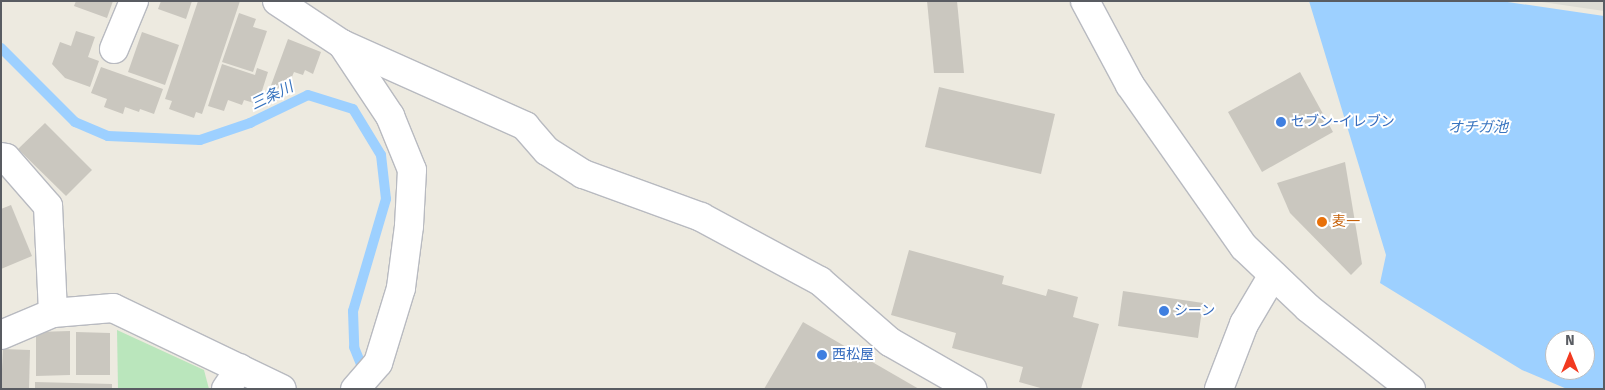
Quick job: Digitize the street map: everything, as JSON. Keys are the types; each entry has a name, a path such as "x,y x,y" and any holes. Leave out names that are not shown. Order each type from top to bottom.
{"street":[{"path":"114,49 134,1"},
{"path":"277,1 342,44 525,126 547,151 583,174 701,217 820,281 890,342 972,389"},
{"path":"1085,1 1130,85 1244,247 1308,308 1411,389"},
{"path":"342,44 390,116 412,170 409,226 401,288 378,363 355,388"},
{"path":"1,156 6,158 48,206 53,314"},
{"path":"1219,389 1244,324 1272,275"},
{"path":"1,335 53,314 113,308 233,378 282,389"}],"shaded area":[{"path":"1535,1 1604,1 1604,11"}],"green space":[{"path":"117,330 204,370 209,389 118,389"}],"water":[{"name":"オチガ池","path":"1309,1 1501,1 1604,16 1604,389 1567,389 1546,380 1595,380 1595,330 1545,330 1545,380 1522,370 1380,283 1386,255"}],"building":[{"path":"76,1 113,1 107,18 74,6"},
{"path":"161,1 192,1 186,19 158,9"},
{"path":"198,1 240,1 202,114 196,112 194,118 169,109 172,101 165,99"},
{"path":"927,1 957,1 964,73 934,73"},
{"path":"239,13 256,19 253,27 267,31 253,72 222,62"},
{"path":"76,31 95,37 88,57 99,61 90,87 65,78 52,64 60,42 71,46"},
{"path":"142,32 179,45 165,85 128,72"},
{"path":"288,39 321,52 313,74 305,70 303,75 294,72 291,79 275,90 270,88"},
{"path":"222,64 255,75 257,68 268,72 261,94 257,93 254,103 244,100 242,105 228,100 224,111 208,106"},
{"path":"101,67 163,89 154,114 140,109 139,112 125,107 123,114 104,107 107,99 91,93"},
{"name":"セブン-イレブン","path":"1300,72 1333,132 1262,172 1228,112"},
{"path":"939,87 1055,114 1041,174 925,147"},
{"path":"45,123 92,170 66,196 18,149"},
{"path":"1345,162 1362,264 1351,275 1290,213 1277,183"},
{"path":"11,205 32,256 1,269 1,209"},
{"path":"909,250 1004,276 1002,284 1046,296 1048,289 1078,297 1073,317 1099,324 1081,389 1044,389 1019,382 1023,367 952,348 956,333 891,315"},
{"path":"1123,291 1203,303 1198,338 1118,326"},
{"name":"西松屋","path":"803,322 919,389 764,389"},
{"path":"70,331 70,375 36,376 36,332"},
{"path":"76,332 110,333 110,375 76,375"},
{"path":"3,349 30,350 29,389 1,389"},
{"path":"35,382 112,384 112,389 35,389"}],"waterway":[{"name":"三条川","path":"1,48 75,122 108,136 200,140 250,123 308,95 353,109 381,155 386,199 353,311 354,347 365,374"}],"place":[{"name":"セブン-イレブン","path":"1281,122"},
{"name":"麦一","path":"1322,222"},
{"name":"シーン","path":"1164,311"},
{"name":"西松屋","path":"822,355"}]}
